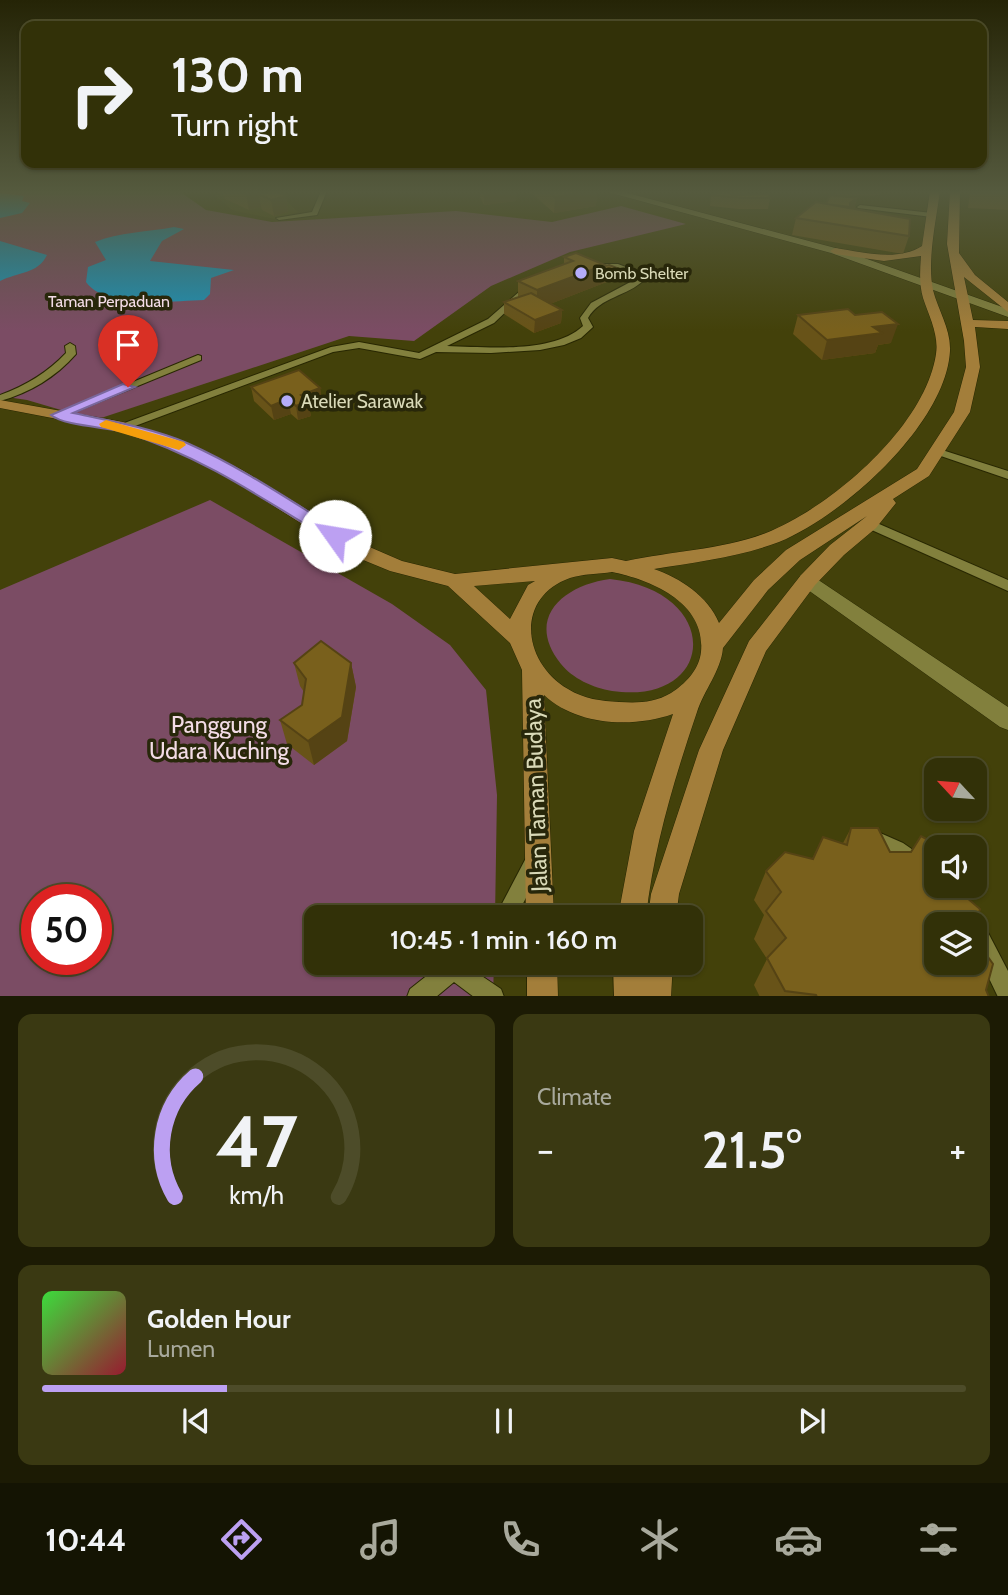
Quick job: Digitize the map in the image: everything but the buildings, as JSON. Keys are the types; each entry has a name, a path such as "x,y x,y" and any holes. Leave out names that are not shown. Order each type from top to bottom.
{"main road":[{"path":"0,401 123,427 181,446 225,468 358,550 397,566 455,581 568,571 597,565 628,567 734,548 775,537 817,515 903,437 932,395 944,352 942,333 926,281 931,237"},
{"path":"713,645 761,585 793,555 923,472 939,452 962,412 973,367 952,237"},
{"path":"952,244 970,277 1008,310"},
{"path":"835,251 896,257 911,256 930,246"},
{"path":"966,323 1008,325"},
{"path":"664,905 710,751 757,648 808,580 837,550 870,524 898,489"},
{"path":"628,567 665,580 695,603 709,623 713,645 708,670 692,692 658,793 634,890 633,905"},
{"path":"568,571 546,581 530,597 520,616 518,638 522,655 532,672 552,691 579,705 609,713 640,713 669,706 692,692"},
{"path":"455,581 518,638"},
{"name":"Jalan Taman Budaya","path":"532,672 540,905"},
{"path":"542,975 543,996"},
{"path":"629,975 630,996"},
{"path":"654,996 656,975"}],"street":[{"path":"784,237 835,251 1008,310"},
{"path":"808,580 1008,720"}],"lane":[{"path":"432,349 540,347 574,340 589,327 584,318 590,307 632,288 640,280 638,275 627,269 593,266"},
{"path":"123,427 331,350 359,345 412,356 432,349 491,321 532,282"},
{"path":"0,401 60,366 71,354 70,346"},
{"path":"58,415 198,358"},
{"path":"939,452 1008,475"},
{"path":"870,524 1008,586"},
{"path":"855,831 896,849 924,869"},
{"path":"511,905 538,855"},
{"path":"961,907 1008,993"},
{"path":"418,996 446,975"},
{"path":"468,975 493,996"}],"green space":[{"name":"Taman Perpaduan","path":"0,237 630,237 570,252 491,286 414,341 349,336 95,420 27,400 0,396"},
{"name":"Panggung Udara Kuching","path":"210,500 392,604 450,645 486,690 497,795 495,905 304,905 304,975 494,975 493,996 0,996 0,590"},
{"path":"610,579 647,588 673,604 688,624 693,645 688,665 672,682 647,691 605,690 583,682 561,664 551,647 547,632 548,618 554,607 578,588"}],"water":[{"path":"168,237 162,241 150,261 234,270 211,278 210,294 204,300 140,302 108,297 86,282 88,267 106,260 95,242 104,239"},
{"path":"0,241 47,255 33,269 0,281"}],"slow traffic":[{"path":"106,424 179,445"}],"place":[{"name":"Bomb Shelter","path":"581,273"},
{"name":"Atelier Sarawak","path":"287,401"}],"route":[{"path":"128,387 58,415 123,427 181,446 236,474 335,536"}]}
